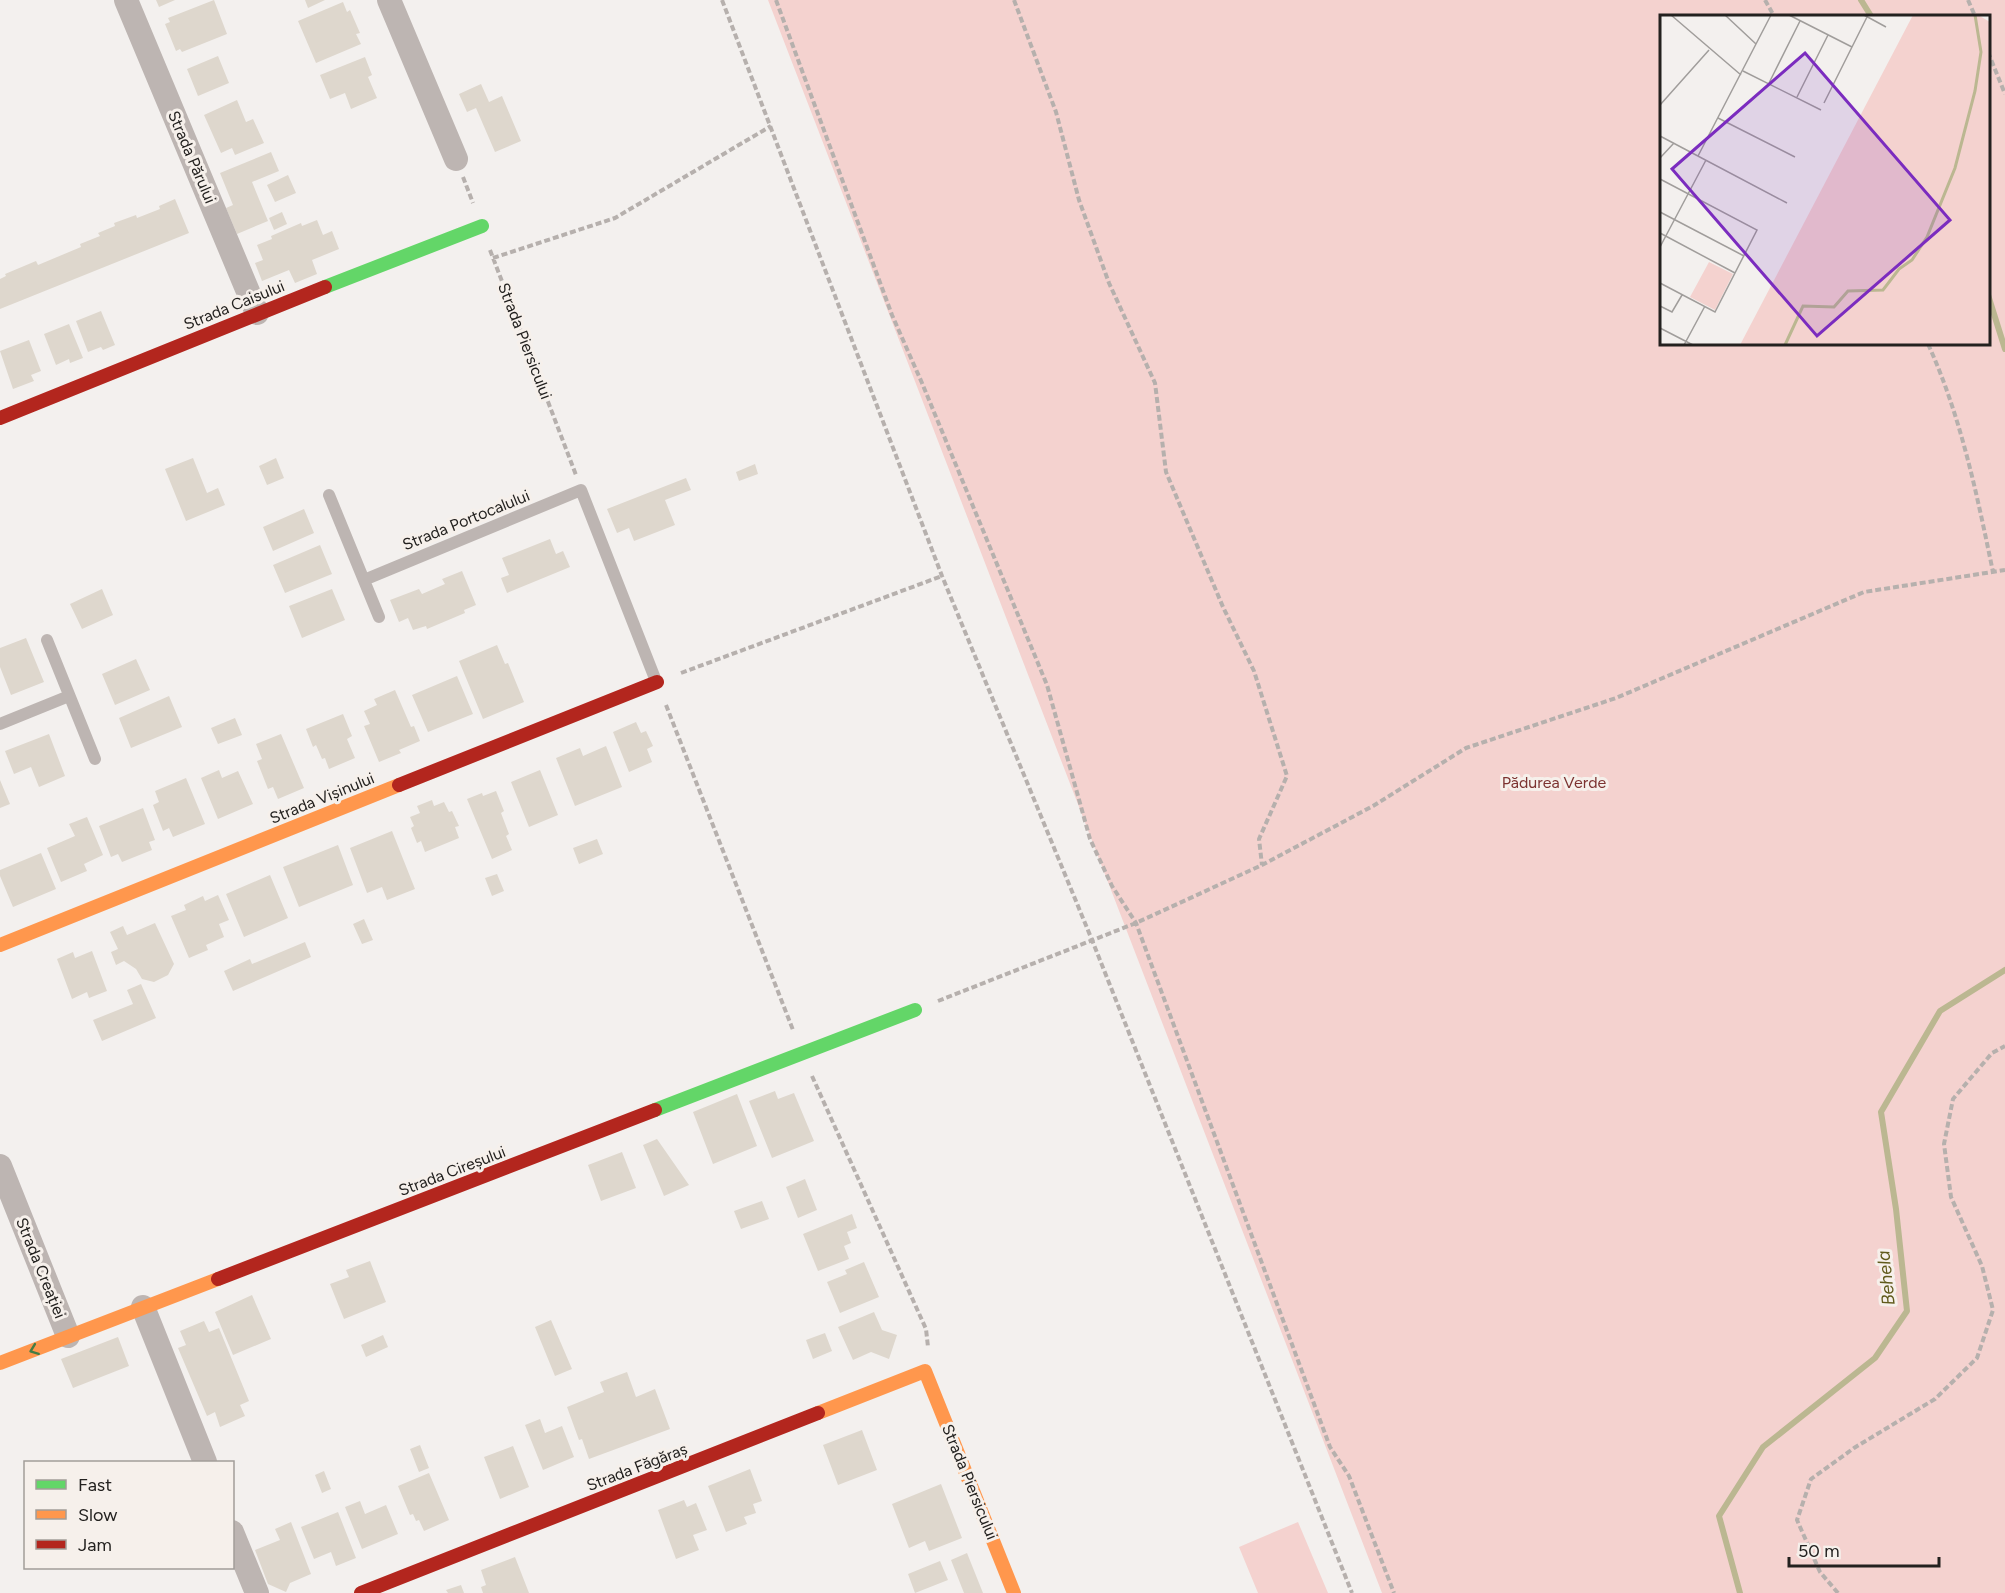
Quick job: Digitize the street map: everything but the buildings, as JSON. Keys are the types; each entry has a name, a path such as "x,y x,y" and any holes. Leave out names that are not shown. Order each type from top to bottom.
{"street":[{"name":"Strada Părului","path":"126,0 257,313"},
{"path":"389,0 456,159"},
{"name":"Strada Caisului","path":"0,418 257,313 482,226"},
{"name":"Strada Vișinului","path":"0,945 657,682"},
{"name":"Strada Cireșului","path":"0,1363 915,1010"},
{"name":"Strada Creației","path":"0,1166 68,1336"},
{"path":"143,1307 205,1461"},
{"name":"Strada Făgăraș","path":"361,1593 926,1371"},
{"name":"Strada Piersicului","path":"926,1371 1014,1593"},
{"path":"234,1537 257,1593"}],"lane":[{"name":"Strada Portocalului","path":"364,580 581,490"},
{"path":"581,490 657,682"},
{"path":"329,495 379,617"},
{"path":"47,640 95,759"},
{"path":"0,724 69,696"}],"path":[{"path":"722,0 942,576 1092,940 1352,1593"},
{"path":"776,0 892,315 1047,685 1090,839 1112,886 1136,923 1330,1446 1349,1476 1394,1593"},
{"path":"1014,0 1056,112 1080,200 1109,283 1155,383 1166,472 1223,607 1254,671 1287,776 1259,839 1262,865"},
{"path":"1765,0 1773,15"},
{"path":"1968,0 1975,15"},
{"path":"1990,55 2005,94"},
{"path":"494,258 615,218 771,126"},
{"name":"Strada Piersicului","path":"456,159 581,490"},
{"path":"1928,345 1941,371 1973,474 1993,572"},
{"path":"915,1010 1136,923 1262,865 1373,806 1466,748 1616,698 1864,592 2005,570"},
{"path":"657,682 942,576"},
{"path":"1838,1593 1820,1572 1797,1520 1811,1479 1854,1448 1935,1399 1977,1358 1993,1310 1982,1266 1951,1197 1944,1144 1953,1099 1992,1053 2005,1046"}],"green space":[{"name":"Pădurea Verde","path":"768,0 2005,0 2005,1593 1382,1593"},
{"path":"1298,1522 1328,1593 1258,1593 1239,1547"}],"waterway":[{"name":"Behela","path":"1861,0 1870,15"},
{"name":"Behela","path":"1990,301 2005,349"},
{"name":"Behela","path":"1740,1593 1719,1516 1763,1447 1875,1358 1907,1311 1896,1209 1881,1112 1940,1011 2005,970"}],"traffic: fast":[{"path":"325,287 482,226"},
{"path":"655,1110 915,1010"}],"traffic: slow":[{"path":"0,945 399,785"},
{"path":"0,1363 218,1279"},
{"path":"818,1413 925,1371 1014,1593"}],"traffic: jam":[{"path":"0,418 325,287"},
{"path":"399,785 657,682"},
{"path":"218,1279 655,1110"},
{"path":"361,1593 818,1413"}]}
